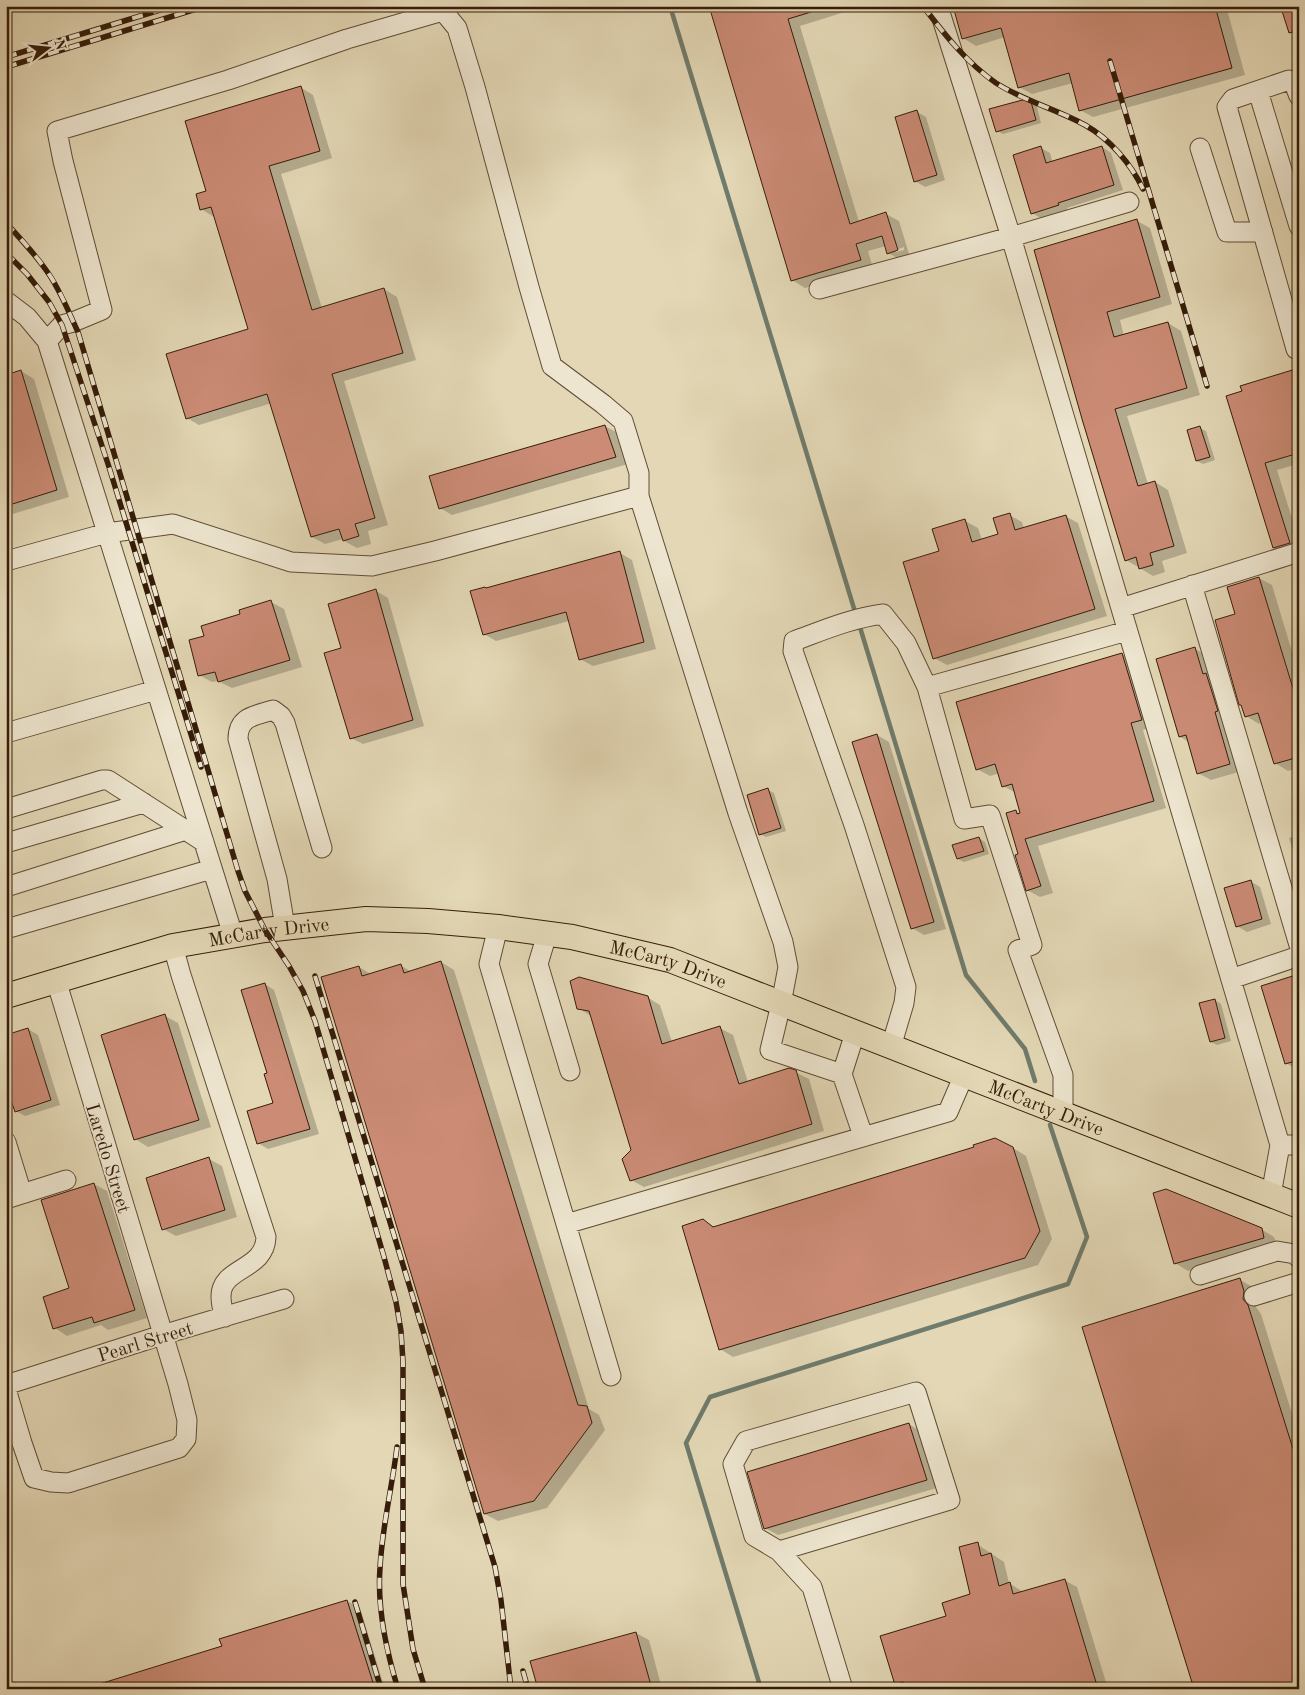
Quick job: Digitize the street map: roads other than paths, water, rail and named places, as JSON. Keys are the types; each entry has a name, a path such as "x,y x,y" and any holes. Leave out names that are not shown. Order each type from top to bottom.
{"main road":[{"name":"McCarty Drive","path":"6,996 174,946 285,927 366,918 498,927 572,937 670,960 1299,1206"}],"street":[{"path":"938,6 1011,238 1280,1145 1271,1195"},
{"path":"46,341 62,325 102,310 62,161 57,131 228,80 347,39 443,11 457,28 460,36 552,366 623,421 639,473 639,496 738,812 783,942 788,967 770,1050 842,1074"},
{"path":"1299,96 1296,86 1289,80 1233,99 1226,107 1296,349 1299,350"},
{"path":"1258,91 1299,226"},
{"path":"1200,148 1227,232 1262,232"},
{"path":"819,289 1011,238 1129,202"},
{"path":"6,301 27,317 46,341 233,936"},
{"path":"6,561 107,534 173,524 291,562 372,566 639,496"},
{"path":"1121,608 1299,552"},
{"path":"1192,585 1299,945"},
{"path":"891,1047 904,1003 906,987 854,825 793,651 794,641 866,616 884,614 906,644 927,687 964,819 990,815 1032,945 1018,950 1063,1075 1063,1114"},
{"path":"927,687 1127,630"},
{"path":"6,732 156,690"},
{"path":"285,927 276,879 238,739 238,730 241,724 248,718 273,710 281,716 285,723 322,848"},
{"path":"6,809 102,780 108,780 204,842"},
{"path":"6,843 144,803"},
{"path":"6,887 186,830"},
{"path":"6,929 212,869"},
{"path":"498,927 488,964 611,1376"},
{"path":"547,934 538,964 570,1071"},
{"path":"174,946 181,975 266,1237 266,1248 259,1257 237,1271 224,1284 221,1296 224,1317"},
{"path":"1231,979 1299,956"},
{"name":"Laredo Street","path":"6,1389 34,1478 68,1484 179,1448 186,1439 187,1420 178,1384 56,980"},
{"path":"855,1033 842,1074 863,1136"},
{"path":"566,1224 948,1112 964,1075"},
{"path":"6,1142 14,1196 66,1180"},
{"path":"1280,1145 1299,1145"},
{"path":"1200,1275 1278,1251 1295,1254 1299,1258"},
{"path":"1254,1296 1299,1282"},
{"name":"Pearl Street","path":"6,1385 162,1335 284,1300"},
{"path":"779,1552 950,1500 916,1392 746,1441 733,1464 754,1536 779,1552 812,1587 843,1689"}],"waterway":[{"path":"670,6 856,615"},
{"path":"859,624 966,975 1025,1049 1035,1081"},
{"path":"761,1689 686,1443 710,1397 1068,1284 1087,1237 1050,1125"}],"railway":[{"path":"6,57 173,6"},
{"path":"6,67 206,6"},
{"path":"923,6 948,37 985,75 1018,95 1074,119 1103,137 1126,161 1143,189"},
{"path":"1110,61 1207,386"},
{"path":"6,223 51,277 64,300 78,332 238,871 245,891 265,930 303,991 315,1021 384,1257 396,1302 401,1331 403,1362 403,1584 413,1649 425,1689"},
{"path":"6,253 27,274 49,302 62,325 109,467 201,767"},
{"path":"315,976 495,1567 501,1600 511,1689"},
{"path":"397,1447 381,1553 379,1583 383,1629 398,1689"},
{"path":"355,1602 381,1689"},
{"path":"523,1671 528,1689"}]}
